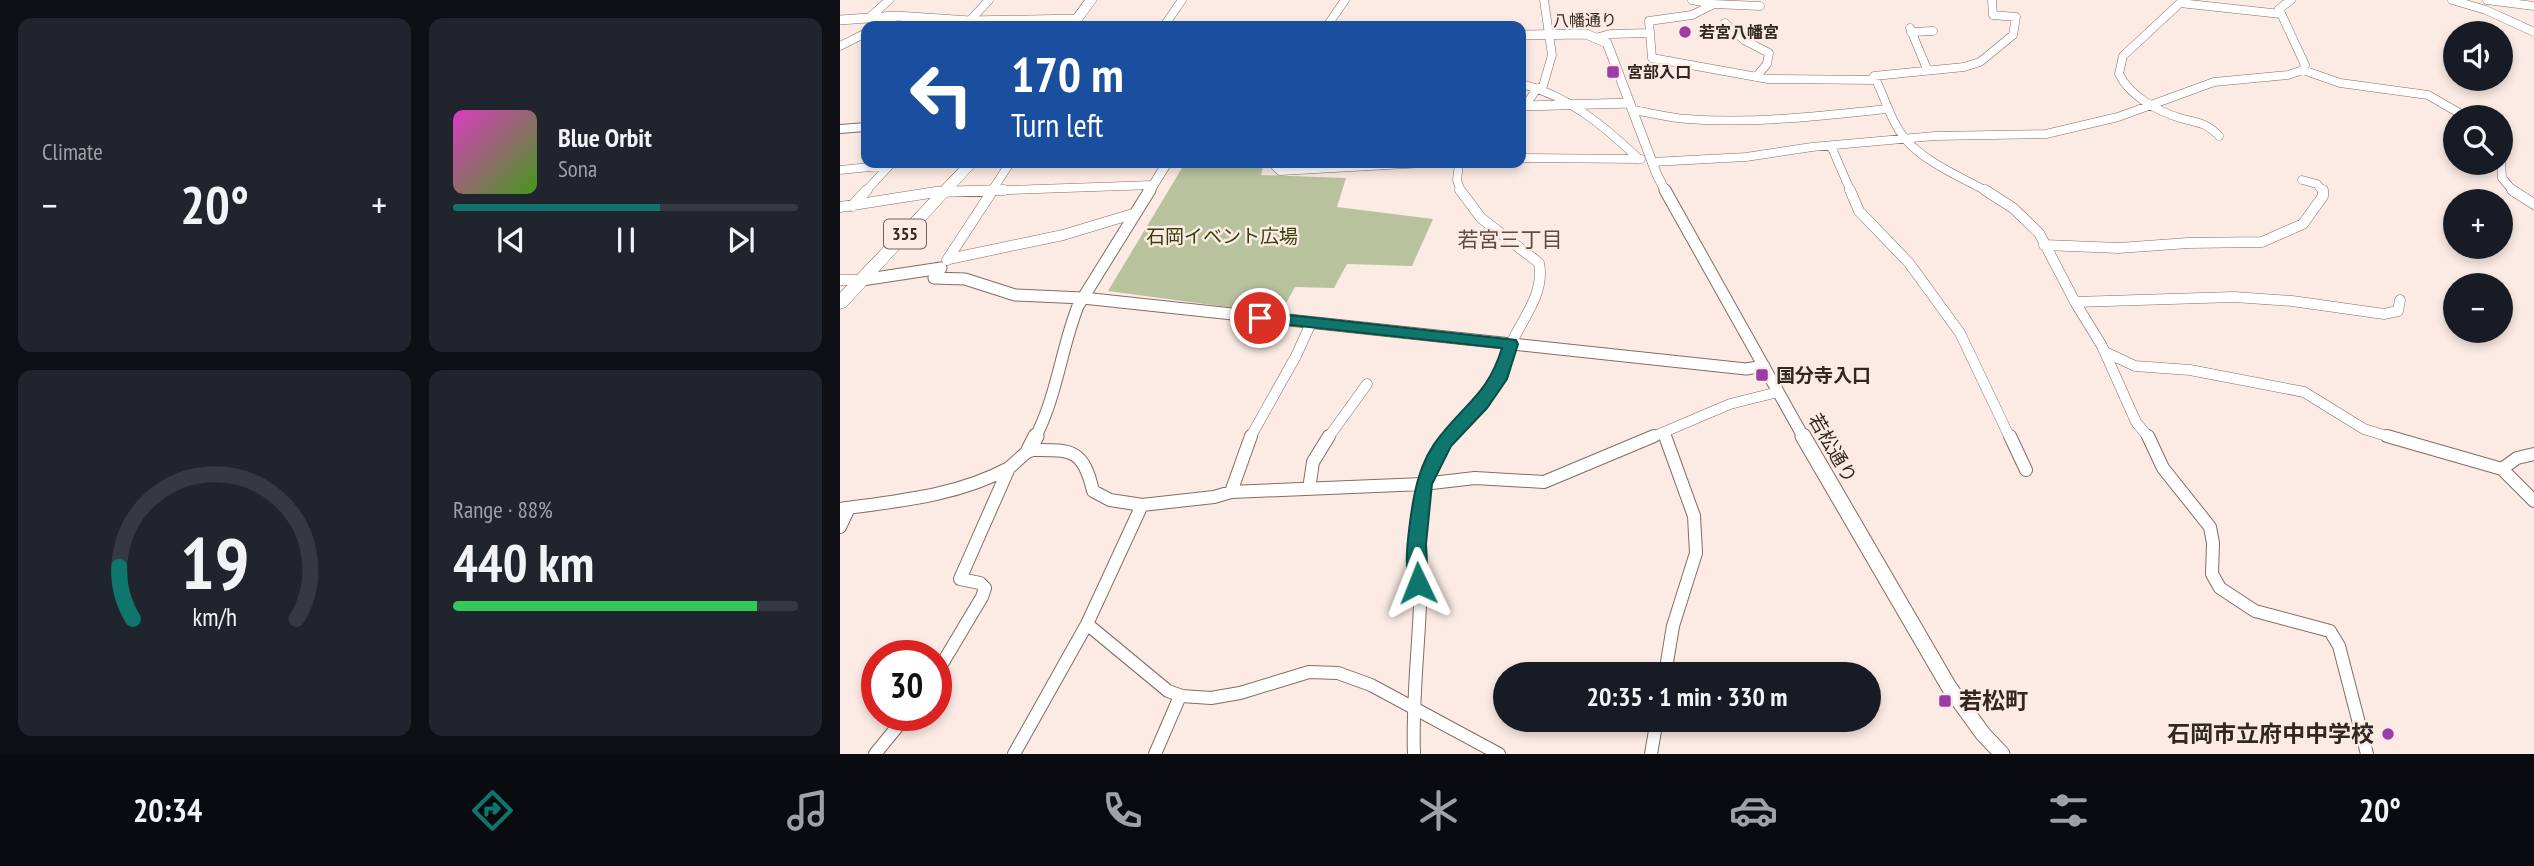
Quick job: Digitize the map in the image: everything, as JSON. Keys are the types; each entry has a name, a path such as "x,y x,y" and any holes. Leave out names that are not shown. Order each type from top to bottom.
{"highway":[{"path":"1076,21 1091,0"},
{"name":"355","path":"840,303 967,168"}],"main road":[{"path":"840,129 861,127"}],"street":[{"path":"869,18 889,0"},
{"path":"971,21 989,0"},
{"path":"1167,21 1182,0"},
{"path":"1330,21 1345,0"},
{"path":"1526,103 1540,88 1552,54 1551,37 1547,35 1544,0"},
{"path":"1692,0 1760,6"},
{"path":"1992,0 1993,15 2016,17 2013,35 1980,62 1964,67 1874,76 1885,97 1887,109 1906,140 1942,168 1991,193 2013,208 2039,233 2105,352 2132,415 2147,433 2163,468 2210,527 2213,544 2212,574 2220,588 2255,611 2330,631 2335,638 2367,754"},
{"path":"2245,0 2249,11"},
{"path":"2291,0 2279,9 2304,62 2303,70"},
{"path":"2452,0 2486,10 2534,32"},
{"path":"2487,0 2534,6"},
{"path":"2219,136 2204,122 2189,120 2148,105 2123,79 2118,69 2119,62 2127,51 2161,24 2175,6 2189,2 2281,14"},
{"path":"1714,4 1707,10 1692,15 1650,21 1653,60 1756,77 1875,80"},
{"path":"887,21 896,16"},
{"path":"840,20 896,16 941,21"},
{"path":"1725,23 1744,40 1769,53 1767,64 1756,77"},
{"path":"1927,69 1910,30 1933,31"},
{"name":"八幡通り","path":"1526,35 1586,34 1599,37 1610,34 1649,33"},
{"path":"844,44 861,36"},
{"name":"若松通り","path":"1599,37 1610,47 1647,160 1949,687 1983,734 2002,754"},
{"path":"1526,158 1647,160 1746,157 1965,134 2046,134 2083,127 2214,82 2288,75 2303,70 2340,83 2428,95 2445,105"},
{"path":"1526,85 1540,88 1569,105 1647,160"},
{"path":"1526,106 1631,106 1685,119 1714,120 1814,117 1887,109"},
{"path":"1831,146 1859,211 1909,262 1961,333 2026,470"},
{"path":"840,170 861,168"},
{"path":"852,206 887,168"},
{"path":"1007,168 934,278 965,279 1015,295 1083,298 1746,369 1764,366"},
{"path":"840,527 845,509 992,479 1029,450 1049,411 1070,326 1083,298 1164,168"},
{"path":"1277,168 1280,171 1334,168"},
{"path":"1414,754 1412,709 1420,602 1417,544 1423,484 1445,441 1481,403 1502,375 1511,344 1527,317 1541,274 1539,263 1483,220 1470,205 1458,187 1459,168"},
{"path":"2502,175 2509,186 2534,204"},
{"path":"2044,245 2119,248 2188,243 2262,242 2303,224 2323,196 2323,189 2317,184 2302,180"},
{"path":"840,208 945,192 1153,185"},
{"path":"840,280 862,280 945,264 1063,235 1136,212"},
{"path":"2075,302 2234,297 2292,301 2384,314 2398,311 2400,300"},
{"path":"1231,492 1247,443 1296,356 1311,323"},
{"path":"2105,352 2134,366 2190,370 2304,392 2364,429 2502,469 2534,501"},
{"path":"1309,489 1313,462 1319,450 1367,384"},
{"path":"1029,450 1057,450 1077,454 1085,460 1093,491 1117,503 1142,505 1214,497 1231,492 1423,484 1475,478 1544,482 1730,404 1778,392"},
{"path":"1664,433 1694,516 1696,534 1696,553 1673,626 1667,662"},
{"path":"2502,469 2517,458 2534,454"},
{"path":"952,647 985,588 980,583 960,579 1009,468"},
{"path":"1013,754 1087,624 1142,505"},
{"path":"1087,624 1168,691 1180,696 1221,698 1306,672 1322,671 1369,681 1412,709 1499,754"},
{"path":"1155,754 1180,696"},
{"path":"875,754 894,731"},
{"path":"1651,754 1655,732"}],"green space":[{"name":"石岡イベント広場","path":"1182,168 1263,168 1261,175 1346,178 1337,207 1433,219 1412,266 1347,264 1334,288 1295,287 1280,314 1108,291"}],"place":[{"name":"若宮八幡宮","path":"1685,32"},
{"name":"宮部入口","path":"1613,72"},
{"name":"国分寺入口","path":"1762,375"},
{"name":"若松町","path":"1945,701"},
{"name":"石岡市立府中中学校","path":"2388,734"}],"district":[{"name":"若宮三丁目","path":"1510,240"}],"route":[{"path":"1260,318 1511,344 1502,375 1481,403 1445,441 1423,484 1417,544 1418,583"}]}
